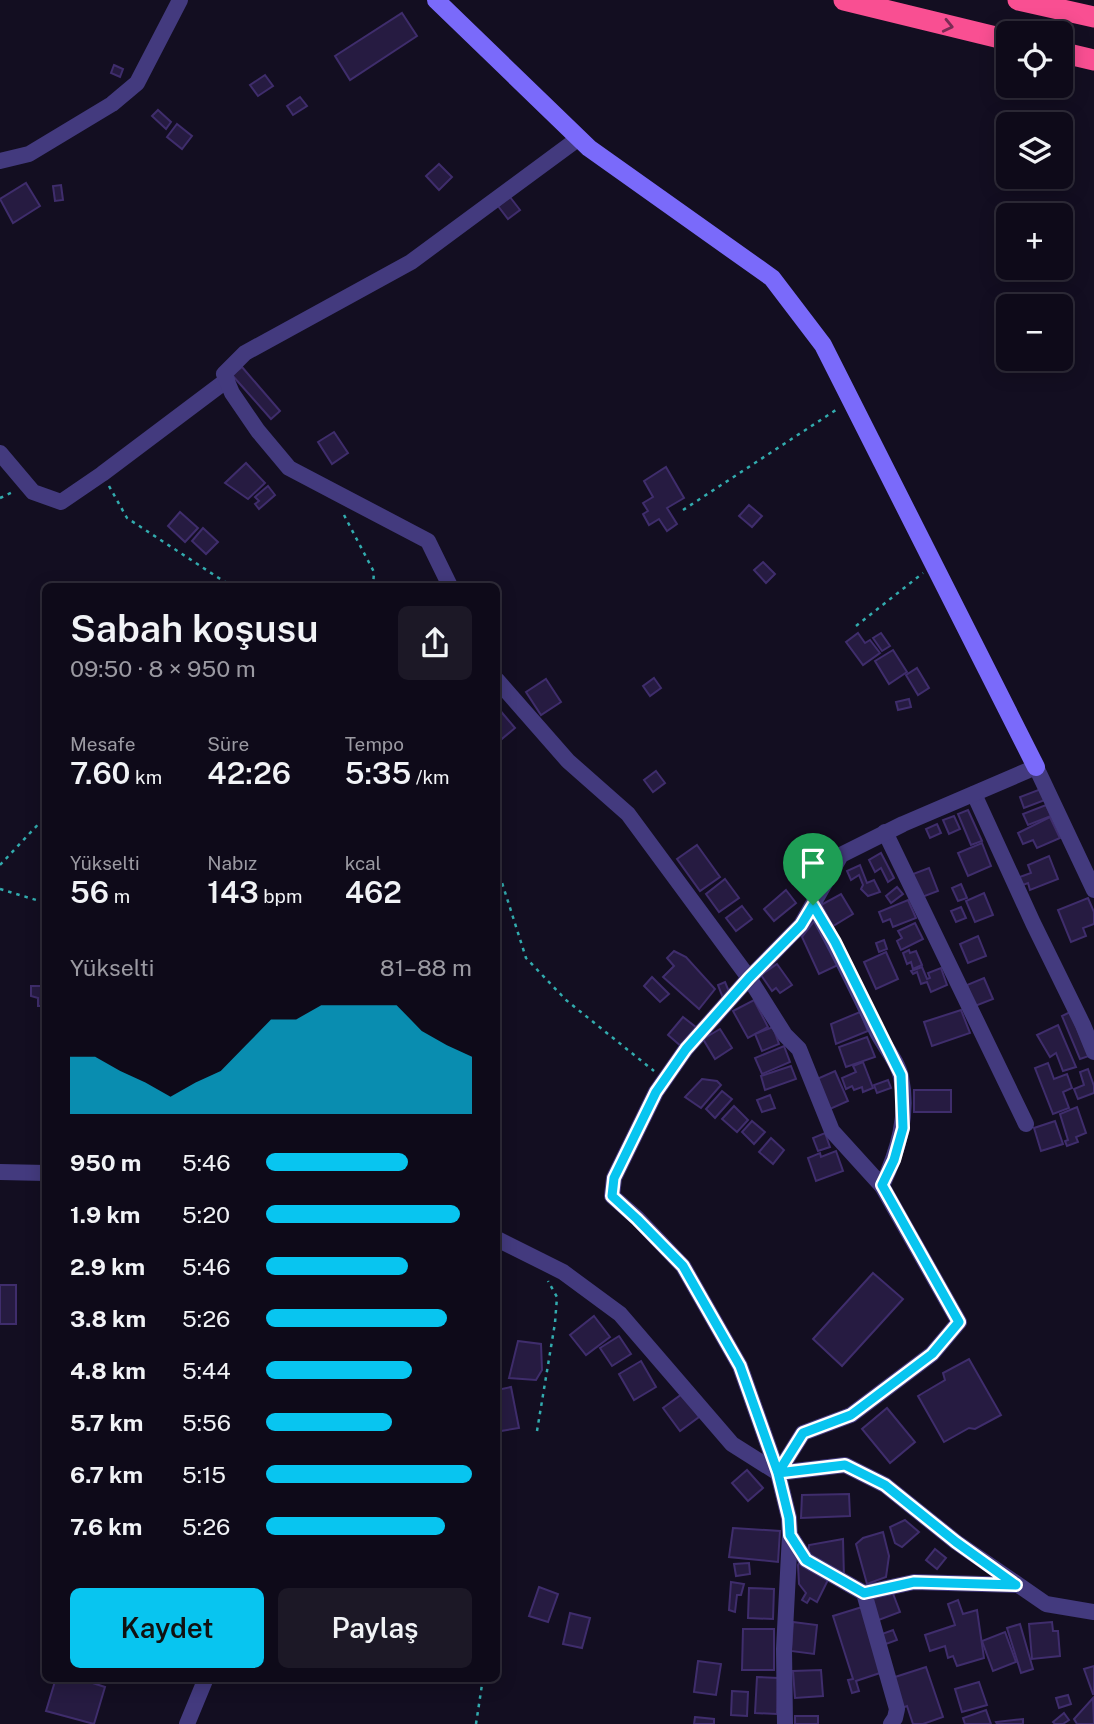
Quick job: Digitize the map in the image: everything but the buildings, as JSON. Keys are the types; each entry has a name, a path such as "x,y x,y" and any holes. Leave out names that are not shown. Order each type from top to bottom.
{"highway":[{"path":"844,0 996,37"},
{"path":"1018,0 1094,17"},
{"path":"1073,55 1094,60"}],"street":[{"path":"0,161 29,154 112,104 137,83 180,0"},
{"path":"436,0 589,148 772,278 823,345 1036,767 1094,890"},
{"path":"449,583 428,541 289,468 258,431 232,393 224,374 245,353 411,262 579,138"},
{"path":"0,453 33,492 61,502 227,380"},
{"path":"500,683 568,761 628,814 749,978 785,1035 799,1049 832,1130 882,1185 959,1322 932,1354 851,1415 803,1433 778,1473"},
{"path":"785,1724 784,1649 790,1535 789,1518 778,1473 740,1366 683,1266 612,1196 614,1178 656,1092 686,1049 801,925 841,855 885,832 1036,767"},
{"path":"974,794 1094,1052"},
{"path":"885,832 1026,1124"},
{"path":"813,905 835,942 901,1075 903,1128 894,1160 882,1185"},
{"path":"0,1172 42,1173"},
{"path":"500,1240 564,1272 621,1314 732,1444 778,1473 845,1465 885,1485 956,1542 1046,1604 1094,1612"},
{"path":"790,1535 806,1560 864,1593 914,1582 1016,1585"},
{"path":"864,1593 897,1709 891,1724"},
{"path":"187,1724 204,1682"}],"path":[{"path":"683,510 851,401"},
{"path":"102,474 127,518 226,583"},
{"path":"331,490 374,572 373,583"},
{"path":"856,626 933,564"},
{"path":"0,866 42,820"},
{"path":"500,876 526,958 566,1000 665,1079"},
{"path":"0,889 42,902"},
{"path":"534,1257 557,1297 537,1431"},
{"path":"476,1724 481,1682"}],"route":[{"path":"813,905 801,925 686,1049 656,1092 614,1178 612,1196 683,1266 740,1366 778,1473 789,1518 790,1535 806,1560 864,1593 914,1582 1016,1585 956,1542 885,1485 845,1465 778,1473 803,1433 851,1415 932,1354 959,1322 882,1185 894,1160 903,1128 901,1075 835,942 813,905"}]}
